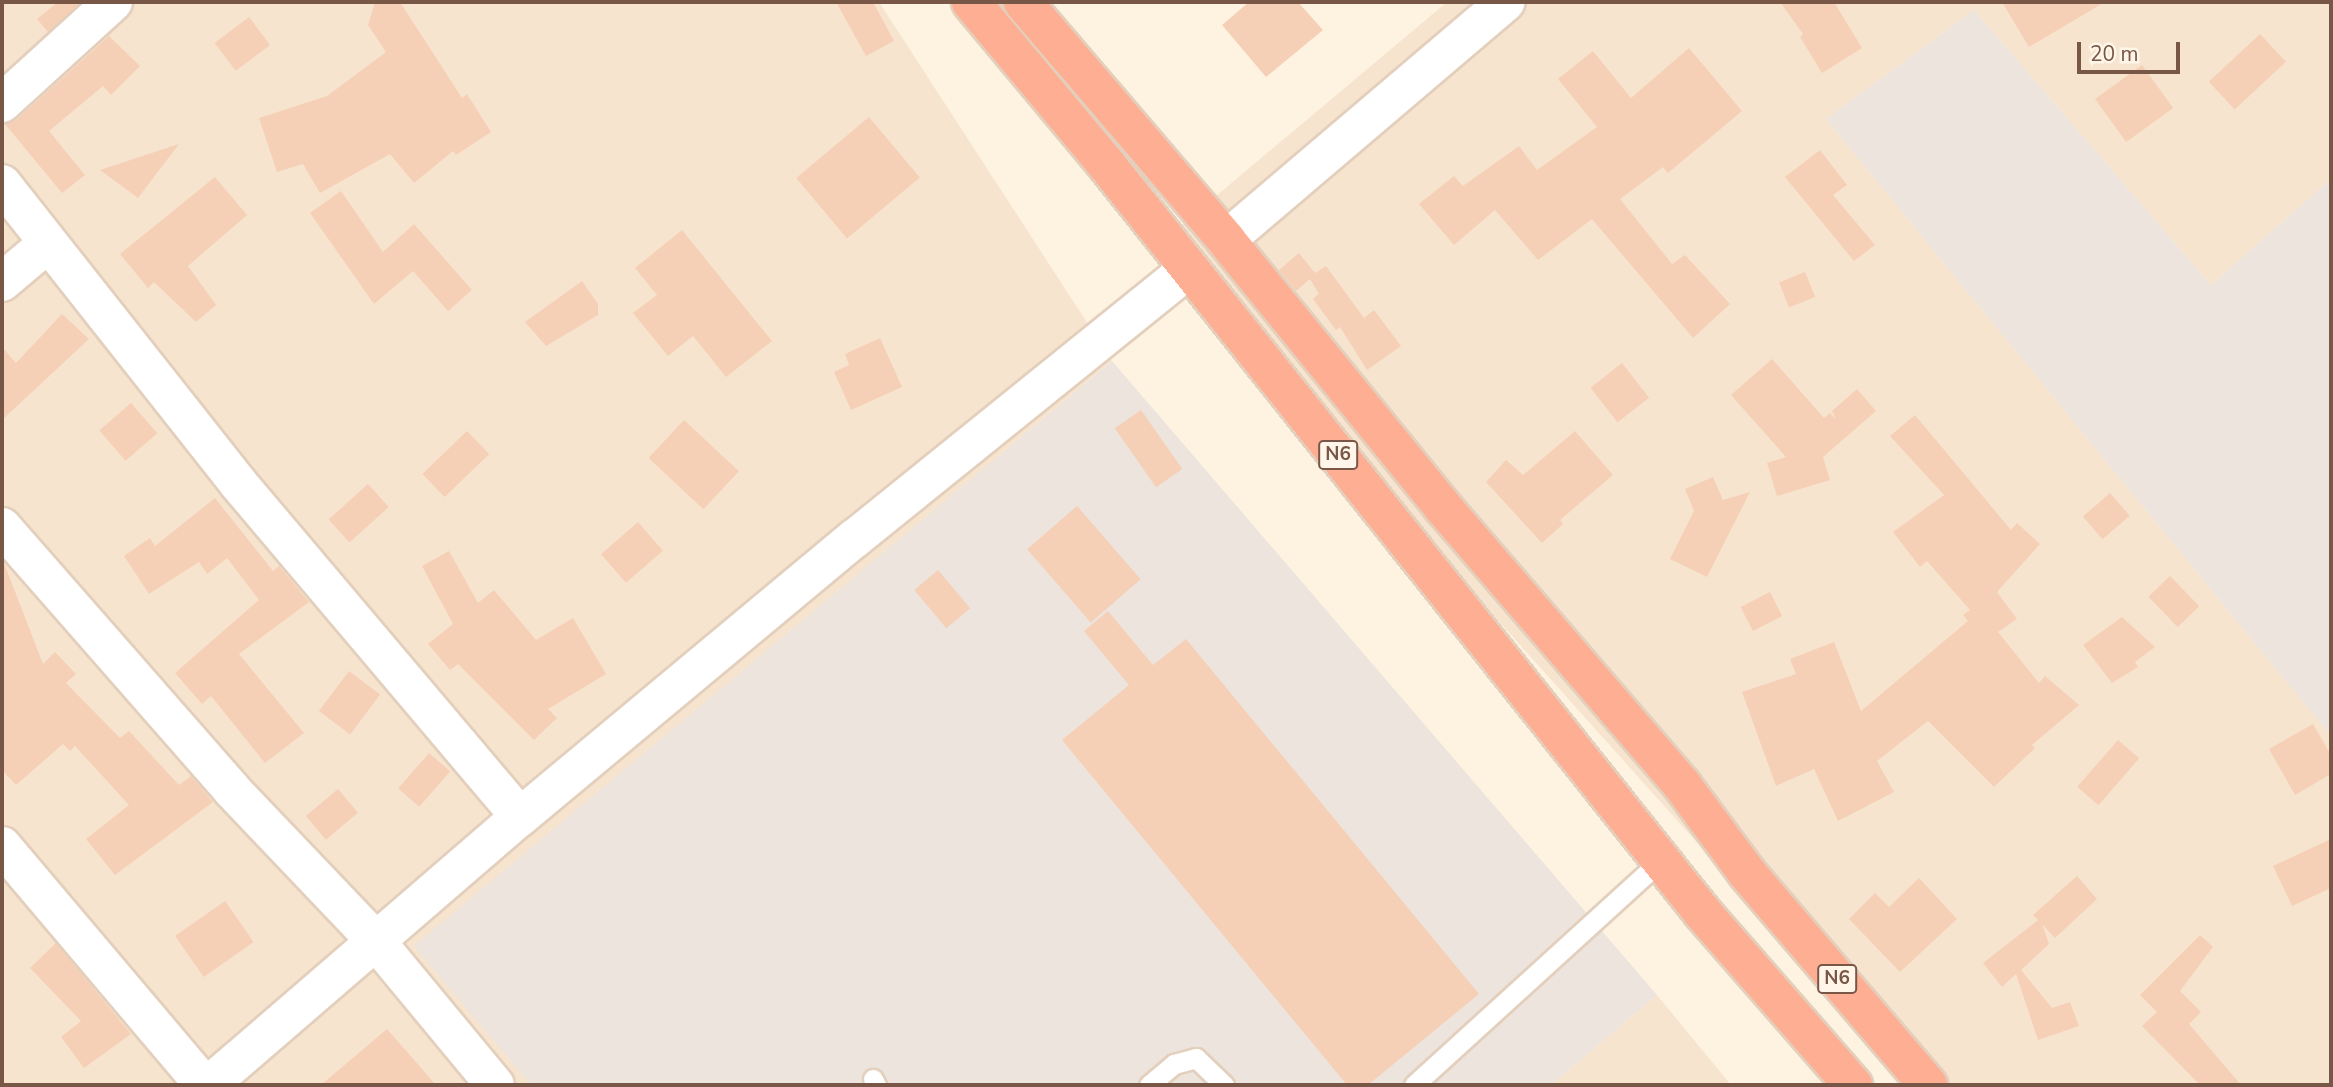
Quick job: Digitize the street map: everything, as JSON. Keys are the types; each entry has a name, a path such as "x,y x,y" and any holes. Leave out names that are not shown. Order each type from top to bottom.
{"highway":[{"name":"N6","path":"971,2 1189,269 1702,912 1853,1085"},
{"name":"N6","path":"1023,2 1226,240 1442,506 1682,785 1747,873 1928,1085"}],"street":[{"path":"2,103 113,2"},
{"path":"1226,240 1506,2"},
{"path":"2,184 46,245 406,687 520,817"},
{"path":"2,282 46,245"},
{"path":"2,846 206,1085 520,817 854,538 1189,269"},
{"path":"2,527 232,790 376,940 495,1085"}],"lane":[{"path":"1414,1085 1661,860"},
{"path":"1149,1085 1174,1064 1196,1058 1224,1085"}],"shaded area":[{"path":"2,2 879,2 1112,361 415,946 531,1085 2,1085"},
{"path":"1447,2 2331,2 2331,179 2211,285 1974,10 1826,119 2331,736 2331,1085 1914,1085 1160,243"},
{"path":"1974,10 2211,285 2331,179 2331,736 1826,119"},
{"path":"1112,361 1657,995 1551,1085 531,1085 414,946"},
{"path":"1657,995 1731,1085 1551,1085"}],"building":[{"path":"58,2 81,2 48,32 37,19"},
{"path":"375,2 400,2 462,98 467,94 491,132 456,155 453,151 414,183 390,154 320,193 303,164 277,172 259,118 327,96 386,52 368,25"},
{"path":"836,2 873,2 894,41 866,56"},
{"path":"1249,2 1298,2 1323,30 1266,77 1222,25"},
{"path":"1780,2 1834,2 1862,48 1822,73 1800,37 1803,34"},
{"path":"2002,2 2105,2 2029,47"},
{"path":"249,17 270,45 236,71 215,43"},
{"path":"2260,34 2286,62 2235,110 2209,82"},
{"path":"109,36 140,66 111,95 103,86 49,131 85,175 62,193 5,124 17,119"},
{"path":"1689,48 1742,111 1668,173 1663,167 1620,199 1672,264 1685,255 1730,304 1693,338 1592,219 1538,260 1495,210 1454,245 1419,204 1454,176 1463,186 1519,146 1537,170 1597,127 1558,79 1593,51 1631,98"},
{"path":"2142,65 2173,108 2126,142 2095,99"},
{"path":"869,117 920,178 847,239 796,178"},
{"path":"179,144 138,198 100,170"},
{"path":"1820,150 1847,185 1833,195 1875,245 1854,261 1785,177"},
{"path":"215,177 247,215 188,266 216,305 196,322 154,282 148,288 120,254"},
{"path":"341,191 383,252 414,224 472,290 448,311 413,271 374,304 310,213"},
{"path":"682,230 772,341 726,377 693,336 668,356 633,313 657,295 635,268"},
{"path":"1299,253 1315,273 1326,266 1364,318 1374,310 1401,346 1367,370 1340,327 1336,330 1313,299 1319,294 1310,279 1296,291 1279,270"},
{"path":"1805,272 1815,297 1789,308 1779,282"},
{"path":"582,281 598,304 598,315 546,346 525,322"},
{"path":"62,314 89,339 2,420 2,347 16,363"},
{"path":"880,338 902,387 851,410 834,372 849,365 845,354"},
{"path":"1772,359 1824,418 1830,413 1836,420 1832,411 1857,389 1876,411 1823,457 1830,480 1777,496 1767,463 1786,457 1731,395"},
{"path":"1622,363 1649,398 1618,422 1590,388"},
{"path":"131,403 157,433 126,461 99,431"},
{"path":"1141,410 1182,469 1156,487 1115,428"},
{"path":"1915,415 2011,530 2017,523 2040,544 1997,592 2017,619 1998,632 2039,683 2045,676 2079,705 2032,745 2035,748 1994,787 1928,721 1877,761 1894,792 1838,821 1814,769 1776,786 1742,692 1796,674 1790,659 1834,642 1861,711 1968,621 1963,615 1970,610 1927,561 1920,567 1893,532 1944,495 1890,436"},
{"path":"684,420 739,471 703,509 649,458"},
{"path":"467,431 489,454 445,497 422,474"},
{"path":"1575,431 1613,475 1560,520 1563,524 1542,543 1486,482 1506,460 1523,475"},
{"path":"1713,477 1723,500 1750,492 1707,577 1670,559 1694,511 1685,489"},
{"path":"368,484 389,507 349,543 329,519"},
{"path":"2110,493 2130,516 2103,539 2083,517"},
{"path":"215,498 273,571 279,566 309,602 239,654 304,733 265,763 211,696 202,704 175,673 259,600 227,558 207,574 199,562 149,594 124,556 150,538 155,546"},
{"path":"1077,506 1141,579 1091,623 1027,549"},
{"path":"638,522 663,551 626,583 601,554"},
{"path":"449,551 478,603 494,590 536,640 573,618 606,674 548,709 557,718 534,740 458,664 450,670 428,644 453,624 422,566"},
{"path":"4,563 43,664 55,652 76,674 66,683 120,738 129,731 179,785 191,776 213,802 115,875 86,839 129,805 75,746 70,751 63,744 16,785 2,770"},
{"path":"938,570 970,608 946,628 914,590"},
{"path":"2170,576 2199,606 2178,627 2148,597"},
{"path":"1770,592 1782,616 1753,631 1741,607"},
{"path":"1108,611 1153,665 1186,639 1479,994 1368,1085 1347,1085 1062,740 1129,685 1084,631"},
{"path":"2122,617 2155,647 2135,662 2138,667 2112,683 2083,645"},
{"path":"349,671 380,694 350,734 319,711"},
{"path":"2313,724 2331,755 2331,774 2295,795 2269,749"},
{"path":"2118,740 2139,758 2098,805 2077,787"},
{"path":"429,753 450,771 419,807 398,788"},
{"path":"338,789 358,813 326,840 306,816"},
{"path":"2331,839 2331,888 2292,906 2273,866"},
{"path":"2077,876 2097,899 2055,938 2042,924 2049,944 2021,970 2052,1008 2070,1002 2079,1026 2038,1040 2016,974 2002,987 1983,963 2038,920 2033,915"},
{"path":"1919,878 1957,919 1900,972 1849,919 1875,893 1889,907"},
{"path":"225,901 254,942 204,977 175,936"},
{"path":"2200,935 2213,947 2180,991 2201,1012 2189,1024 2241,1085 2200,1085 2142,1026 2157,1012 2140,995"},
{"path":"56,943 131,1034 84,1068 61,1037 81,1021 30,968"},
{"path":"387,1029 436,1085 321,1085"}]}
